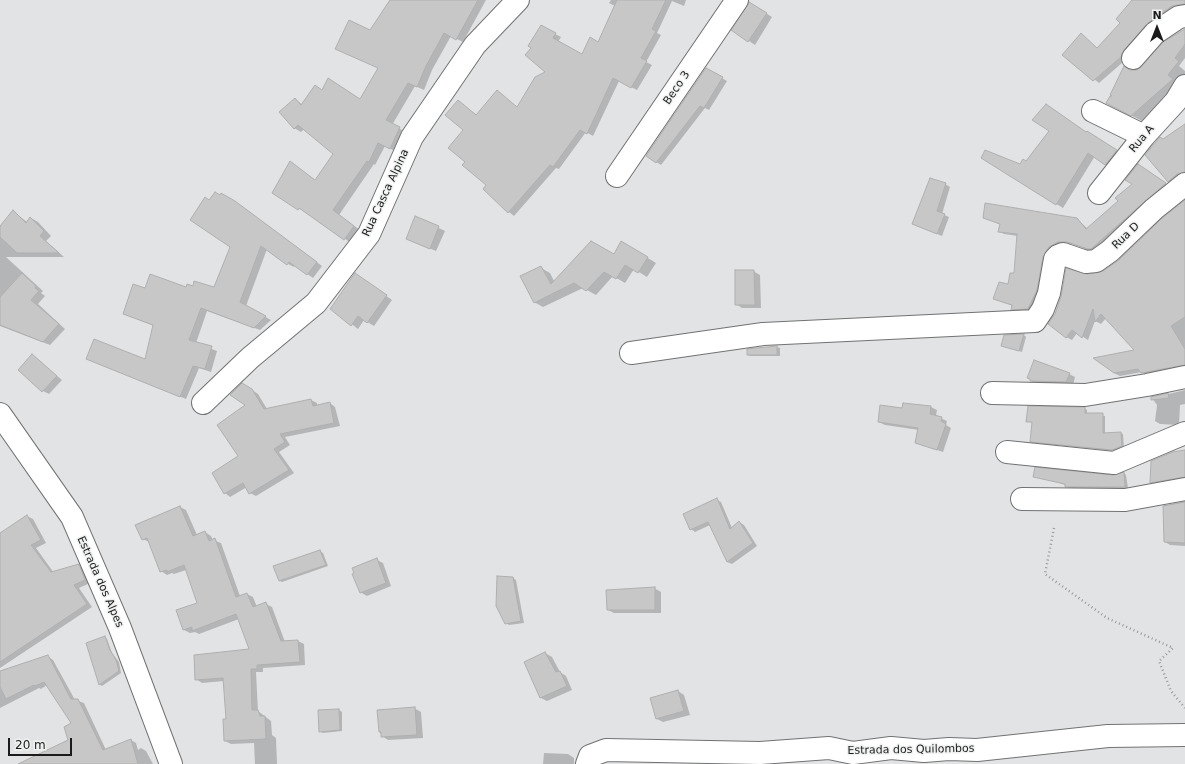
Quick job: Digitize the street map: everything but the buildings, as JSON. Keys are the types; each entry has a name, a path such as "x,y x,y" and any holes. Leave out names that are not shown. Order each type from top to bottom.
{"street":[{"name":"Rua Casca Alpina","path":"202,403 250,358 316,303 369,234 412,137 475,44 518,0"},
{"name":"Beco 3","path":"616,176 737,0"},
{"path":"1133,58 1156,33 1179,17 1185,16"},
{"name":"Rua A","path":"1099,193 1144,136 1176,101 1185,86"},
{"path":"1093,111 1144,136"},
{"name":"Rua D","path":"631,353 763,334 1036,321 1043,309 1049,293 1055,259 1058,256 1063,254 1086,262 1096,261 1110,251 1154,209 1185,184"},
{"path":"992,393 1085,395 1147,386 1185,377"},
{"name":"Estrada dos Alpes","path":"0,414 72,517 120,628 171,764"},
{"path":"1007,452 1114,463 1185,433"},
{"path":"1022,500 1125,500 1185,489"},
{"name":"Estrada dos Quilombos","path":"589,760 606,750 760,752 829,748 853,753 891,748 924,751 949,749 977,750 1108,736 1185,735"}],"path":[{"path":"1054,528 1045,574 1107,618 1173,648 1159,661 1171,691 1185,708"}]}
